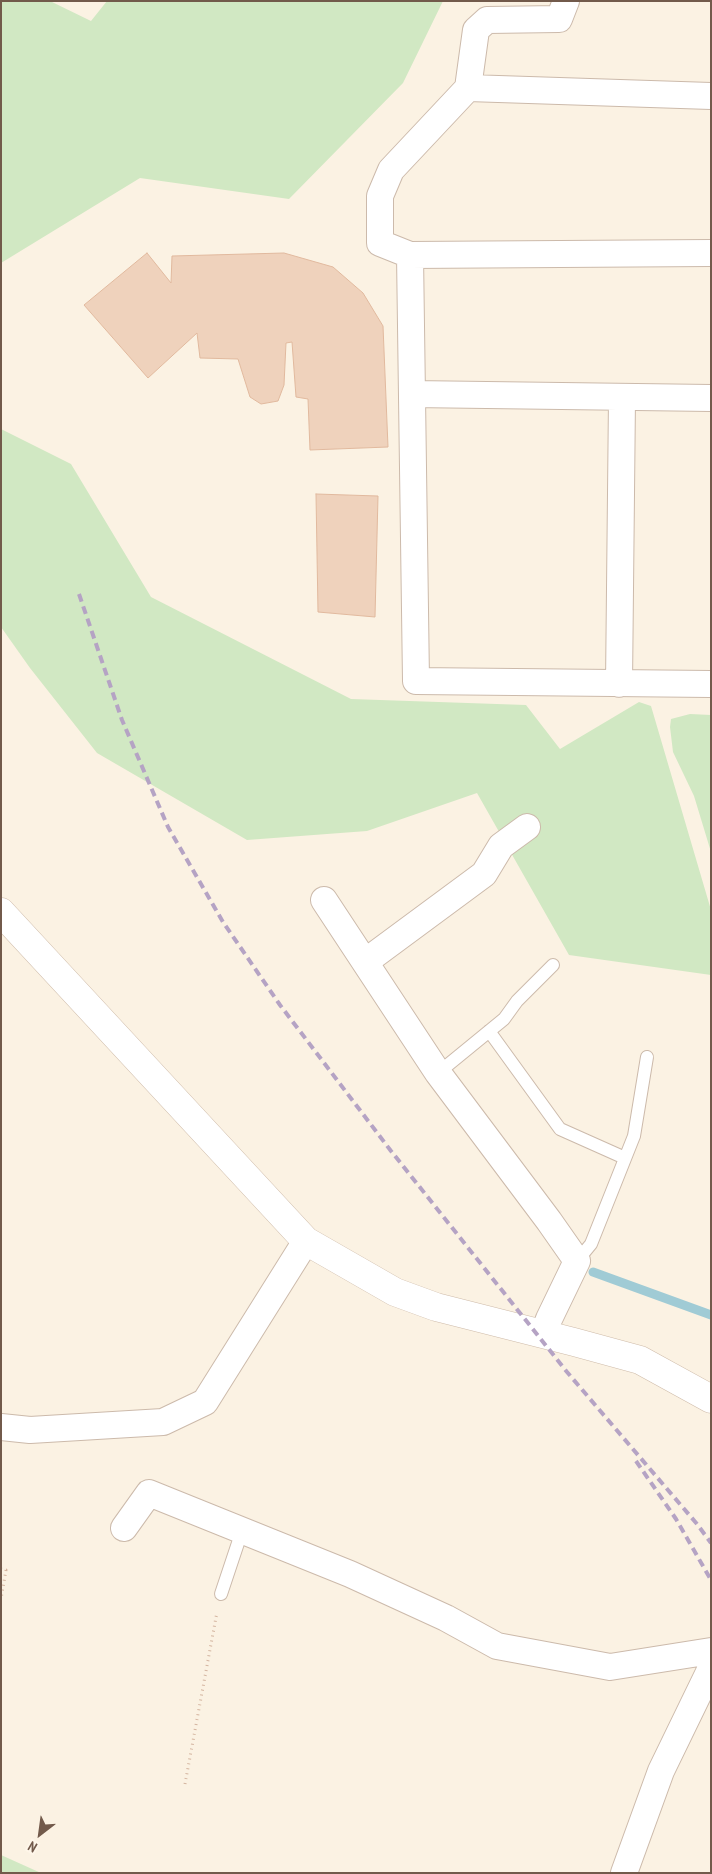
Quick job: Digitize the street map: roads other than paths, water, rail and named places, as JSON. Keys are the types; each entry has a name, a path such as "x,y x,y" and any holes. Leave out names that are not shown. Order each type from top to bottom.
{"street":[{"path":"566,1 559,19 487,20 476,30 468,88 391,170 380,196 380,243 410,255 711,253"},
{"path":"468,88 711,96"},
{"path":"410,255 416,681 711,684"},
{"path":"412,394 711,398"},
{"path":"619,684 622,398"},
{"path":"365,962 484,874 501,846 527,827"},
{"path":"324,900 438,1073 577,1261 549,1319 544,1334"},
{"path":"1,912 306,1241 395,1292 436,1307 640,1360 711,1399"},
{"path":"1,1428 30,1430 163,1422 205,1402 306,1241"},
{"path":"124,1528 149,1493 350,1574 446,1618 497,1646 610,1667 711,1651"},
{"path":"624,1873 661,1771 711,1668"}],"lane":[{"path":"438,1073 504,1019 517,1001 553,965"},
{"path":"489,1031 560,1129 625,1158"},
{"path":"577,1261 591,1244 634,1136 647,1058"},
{"path":"221,1594 242,1531"}],"waterway":[{"path":"593,1272 711,1315"}],"railway":[{"path":"79,594 122,720 168,827 223,922 280,1005 391,1151 567,1372 697,1524 711,1543"},
{"path":"636,1461 676,1519 711,1580"}]}
